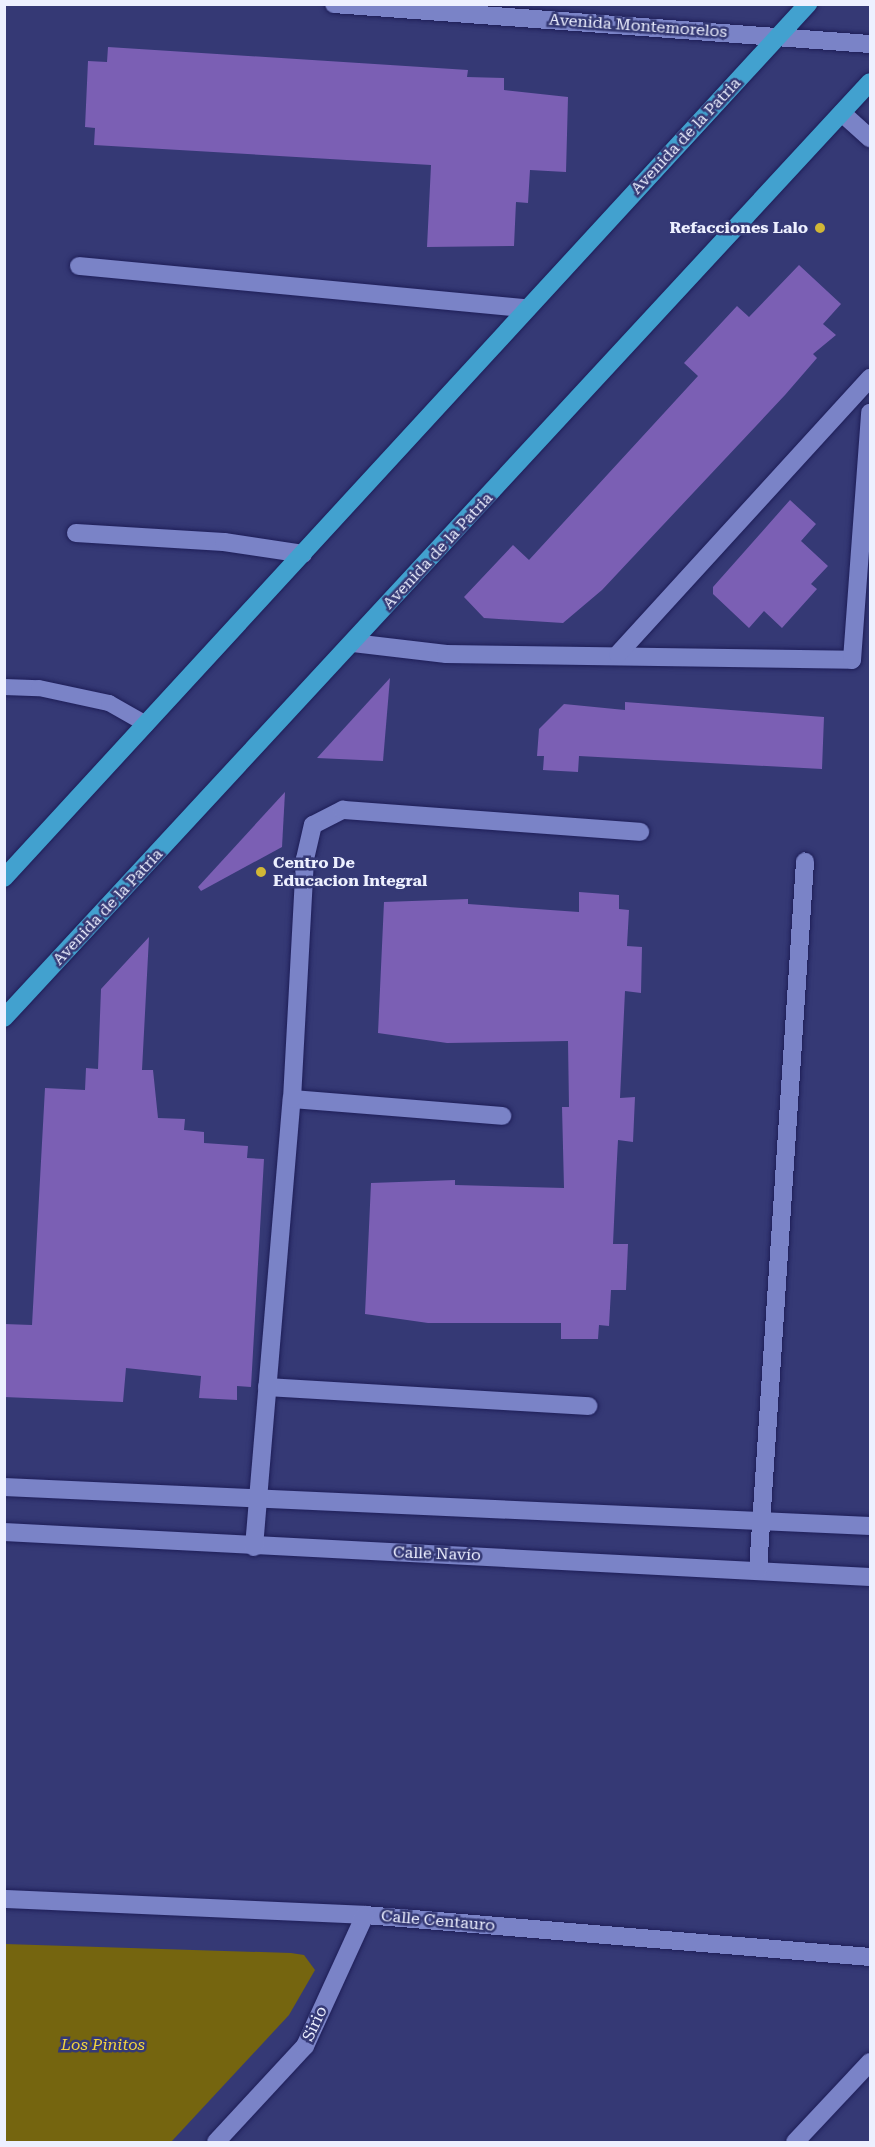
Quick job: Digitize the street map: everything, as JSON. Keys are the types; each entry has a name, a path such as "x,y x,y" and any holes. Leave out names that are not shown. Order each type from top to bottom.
{"main road":[{"name":"Avenida de la Patria","path":"4,878 808,4"},
{"name":"Avenida de la Patria","path":"4,1018 870,82"}],"street":[{"name":"Avenida Montemorelos","path":"334,4 490,10 870,44"},
{"path":"842,113 870,138"},
{"path":"78,266 526,308"},
{"path":"618,654 870,378"},
{"path":"353,643 446,654 618,654 852,660 870,413"},
{"path":"76,533 303,554"},
{"path":"254,1547 292,1099 307,841 313,825 327,814 343,810 640,832"},
{"path":"759,1570 805,862"},
{"path":"292,1099 502,1116"},
{"path":"267,1387 588,1406"},
{"path":"4,1487 870,1526"},
{"name":"Calle Navío","path":"4,1532 254,1547 870,1577"},
{"name":"Calle Centauro","path":"4,1899 365,1915 870,1957"},
{"name":"Sirio","path":"216,2142 305,2046 365,1915"},
{"path":"795,2142 870,2062"}],"lane":[{"path":"4,687 39,688 110,704 146,724"}],"green space":[{"name":"Los Pinitos","path":"5,1944 291,1953 304,1955 315,1970 289,2015 171,2142 5,2142"}],"building":[{"path":"108,47 468,70 467,77 504,78 504,90 568,97 566,172 530,170 528,203 516,202 514,246 427,247 431,165 94,145 95,128 85,127 88,61 107,62"},
{"path":"799,265 841,304 823,324 836,335 813,354 817,358 785,395 602,590 563,623 484,618 464,597 513,545 529,560 698,376 684,363 737,306 749,317"},
{"path":"790,500 816,524 801,541 828,566 811,584 817,589 782,628 764,611 749,628 713,594 713,587"},
{"path":"390,678 383,761 317,758"},
{"path":"625,702 824,717 822,769 579,756 578,772 543,770 544,756 537,756 539,729 564,704 625,710"},
{"path":"285,792 282,847 201,891 198,887"},
{"path":"579,892 619,895 619,909 629,910 627,946 642,947 641,993 625,991 620,1098 635,1097 633,1142 618,1140 616,1178 613,1244 628,1244 626,1290 611,1290 609,1326 599,1325 598,1339 561,1339 561,1323 428,1323 365,1314 371,1183 455,1180 455,1185 564,1188 562,1107 569,1107 568,1041 447,1043 378,1033 384,902 468,899 468,904 579,912"},
{"path":"149,937 142,1070 153,1070 158,1118 185,1119 184,1130 204,1132 204,1143 248,1146 247,1158 264,1159 251,1387 237,1386 237,1400 199,1398 201,1376 126,1368 123,1402 4,1397 4,1324 32,1325 45,1088 85,1090 86,1068 98,1069 101,989"}],"place":[{"name":"Refacciones Lalo","path":"820,228"},
{"name":"Centro De Educacion Integral","path":"261,872"}]}
